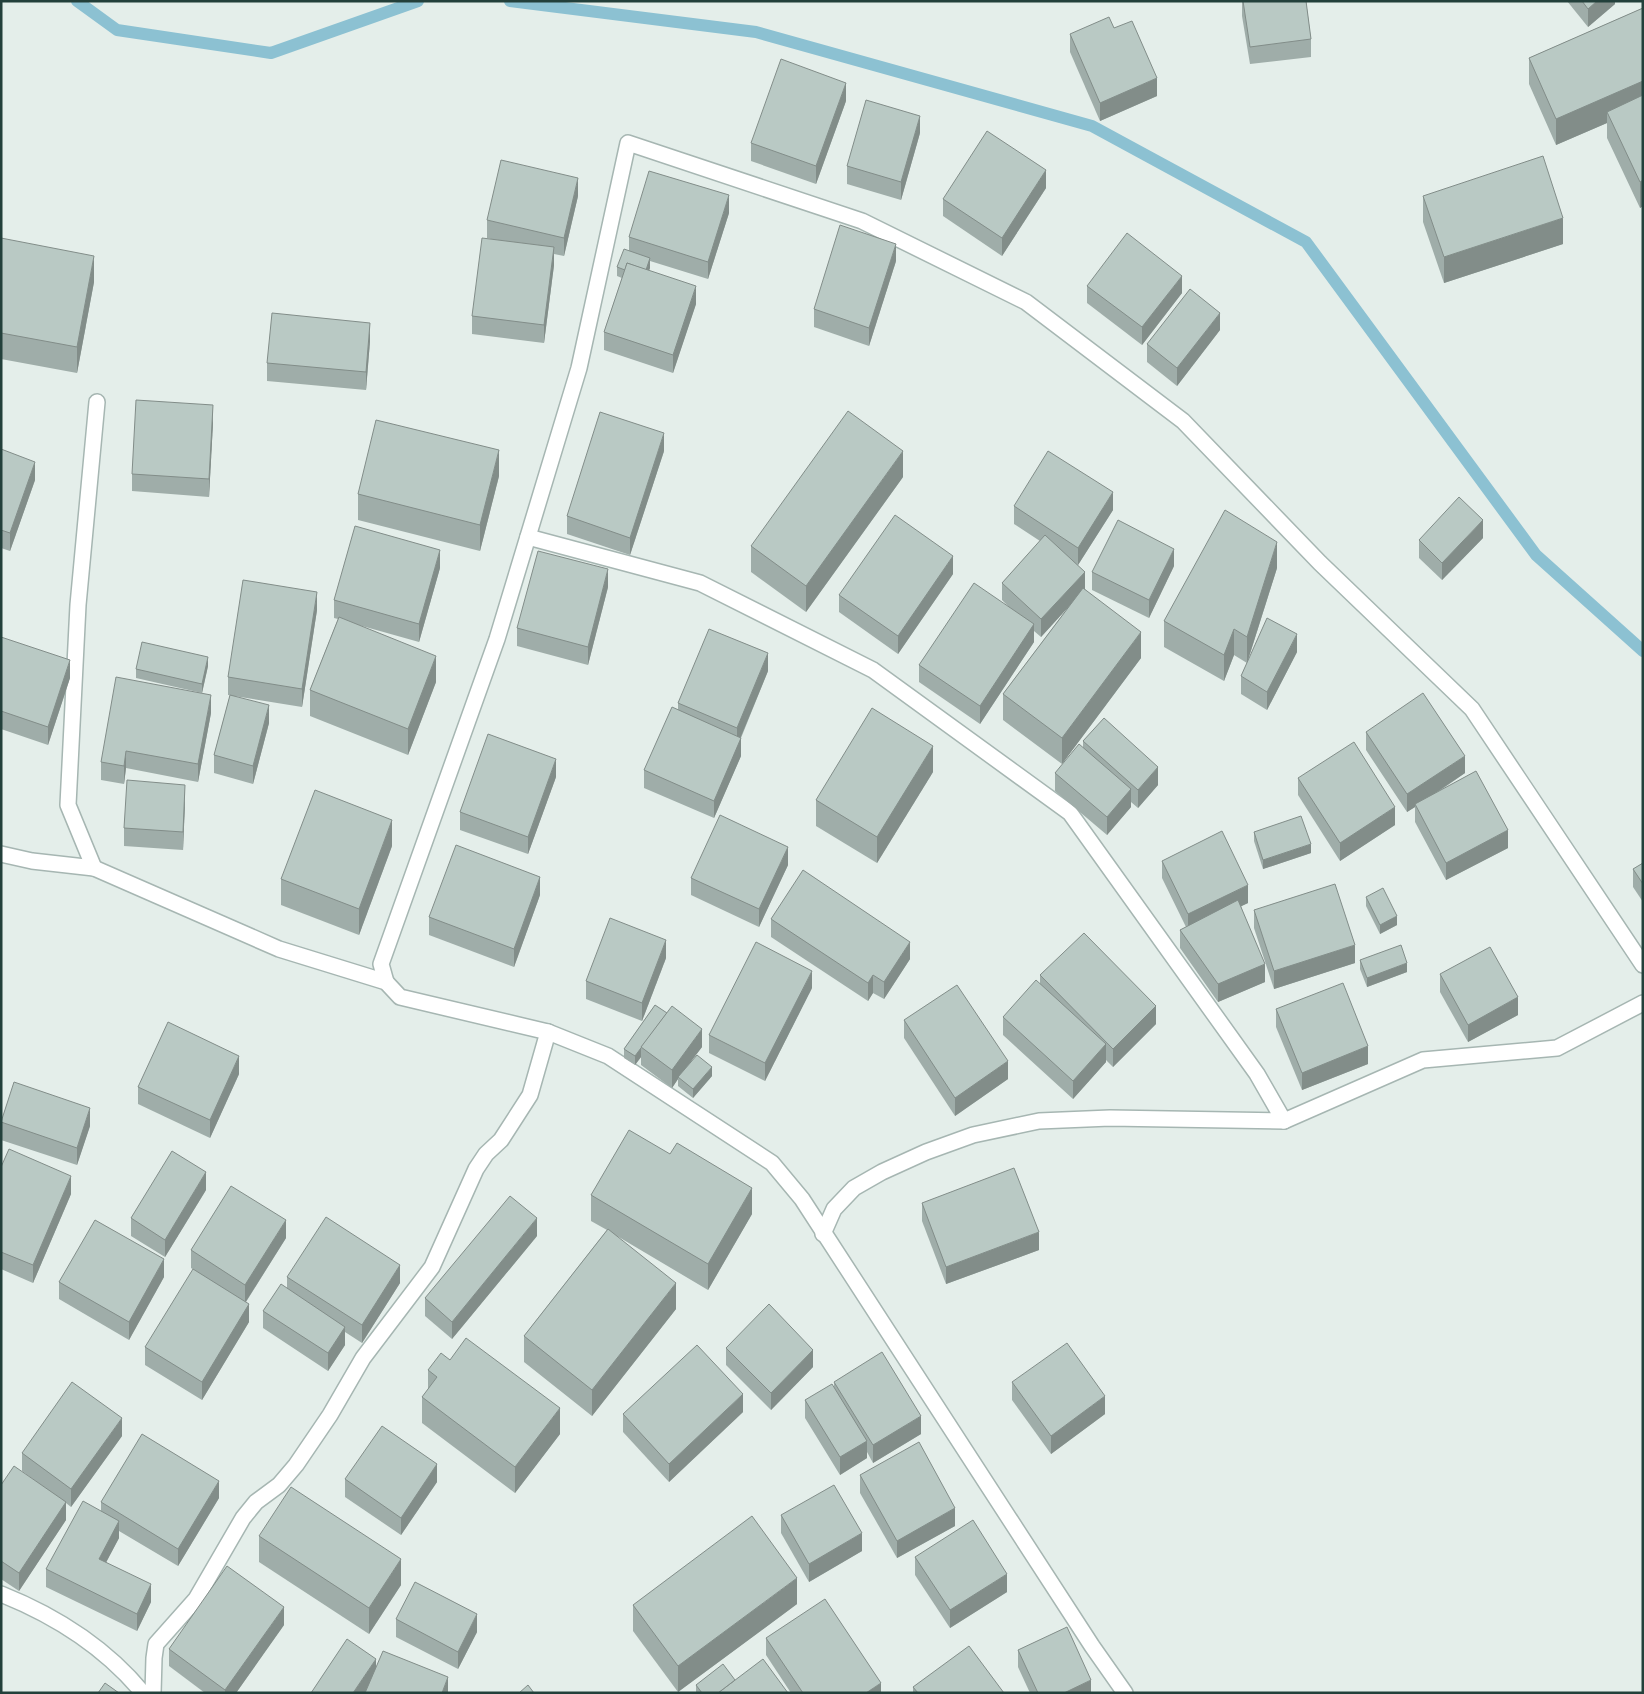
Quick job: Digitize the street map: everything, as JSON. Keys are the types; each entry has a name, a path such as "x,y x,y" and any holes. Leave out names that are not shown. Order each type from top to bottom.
{"street":[{"path":"1125,1693 1092,1646 802,1199 772,1163 608,1056 548,1032 400,997 386,982 381,964 497,639 579,368 628,143 862,220 1026,302 1183,420 1320,563 1472,708 1643,965"},
{"path":"94,868 68,805 78,605 96,402"},
{"path":"528,537 700,583 873,670 1070,813 1257,1074 1284,1121"},
{"path":"1,854 32,861 94,868 279,949 386,982"},
{"path":"823,1234 834,1209 854,1188 882,1172 926,1152 973,1135 1039,1121 1110,1118 1284,1121 1423,1060 1557,1048 1643,1003"},
{"path":"153,1693 156,1644 196,1599 243,1518 256,1502 280,1485 296,1464 330,1415 363,1358 432,1267 476,1170 486,1154 502,1140 530,1095 548,1032"},
{"path":"1,1594 55,1619 92,1643 143,1693"}],"building":[{"path":"1243,1 1306,1 1311,39 1250,47"},
{"path":"1582,1 1597,1 1588,9"},
{"path":"1643,8 1643,81 1556,119 1529,58"},
{"path":"1109,17 1114,28 1132,21 1157,78 1100,103 1070,34"},
{"path":"781,59 846,83 816,166 751,143"},
{"path":"1643,95 1643,180 1640,182 1607,112"},
{"path":"866,100 920,116 901,182 847,166"},
{"path":"987,131 1046,170 1002,238 943,199"},
{"path":"1543,156 1563,218 1444,257 1423,196"},
{"path":"501,160 578,178 564,238 487,220"},
{"path":"649,171 729,195 708,262 629,237"},
{"path":"840,225 896,244 869,328 814,309"},
{"path":"1127,233 1182,276 1142,327 1087,286"},
{"path":"1,238 94,256 77,347 1,333"},
{"path":"482,238 554,247 544,325 472,316"},
{"path":"624,249 650,258 646,270 627,263 625,270 617,267"},
{"path":"627,263 696,286 673,355 604,332"},
{"path":"1190,289 1220,313 1177,368 1147,344"},
{"path":"272,313 370,323 366,372 267,363"},
{"path":"136,400 213,405 209,479 132,474"},
{"path":"848,411 903,451 806,586 751,546"},
{"path":"600,412 664,433 630,538 567,516"},
{"path":"376,420 499,450 480,525 358,494"},
{"path":"1,449 35,462 10,533 1,530"},
{"path":"1048,451 1113,492 1078,548 1014,506"},
{"path":"1459,497 1483,520 1442,563 1419,540"},
{"path":"1225,510 1277,542 1247,637 1234,629 1224,655 1164,621"},
{"path":"895,515 953,556 898,636 839,595"},
{"path":"1118,520 1174,549 1149,600 1092,572"},
{"path":"355,526 440,550 419,624 334,600"},
{"path":"1045,535 1085,572 1041,619 1002,583"},
{"path":"538,551 608,569 588,647 517,628"},
{"path":"243,580 317,592 302,689 228,677"},
{"path":"974,583 1034,624 980,706 919,665"},
{"path":"1083,588 1141,632 1062,738 1003,694"},
{"path":"339,617 436,656 408,729 310,690"},
{"path":"1267,618 1297,634 1267,692 1241,676"},
{"path":"709,629 768,653 737,728 678,703"},
{"path":"1,637 70,660 48,727 1,711"},
{"path":"142,642 208,657 202,684 136,669"},
{"path":"116,677 211,695 198,764 126,751 124,766 101,762"},
{"path":"1423,693 1465,756 1407,794 1366,732"},
{"path":"230,695 269,705 253,766 214,755"},
{"path":"672,707 741,738 714,801 644,770"},
{"path":"872,708 933,746 877,837 816,800"},
{"path":"1104,718 1158,767 1138,790 1083,741"},
{"path":"488,734 556,759 528,837 460,812"},
{"path":"1354,742 1395,807 1340,843 1298,778"},
{"path":"1079,744 1131,789 1107,817 1055,773"},
{"path":"1476,771 1508,830 1446,863 1415,804"},
{"path":"127,780 185,785 183,832 124,828"},
{"path":"315,790 392,820 359,909 281,879"},
{"path":"720,815 788,847 759,909 691,878"},
{"path":"1301,816 1311,844 1263,860 1254,832"},
{"path":"1222,831 1248,885 1188,914 1162,861"},
{"path":"456,845 540,877 514,949 429,917"},
{"path":"1643,863 1643,884 1633,869"},
{"path":"803,870 910,942 884,982 873,975 868,983 771,919"},
{"path":"1335,884 1355,945 1274,971 1254,910"},
{"path":"1383,888 1397,916 1380,925 1366,897"},
{"path":"1238,900 1265,964 1218,984 1180,930"},
{"path":"610,918 666,940 642,1003 586,981"},
{"path":"1084,933 1156,1006 1113,1049 1040,975"},
{"path":"756,942 812,971 765,1063 709,1035"},
{"path":"1401,945 1407,963 1367,978 1360,960"},
{"path":"1490,947 1518,997 1468,1025 1440,974"},
{"path":"1036,980 1106,1044 1073,1081 1003,1017"},
{"path":"1343,983 1368,1046 1302,1073 1276,1009"},
{"path":"957,985 1008,1061 955,1098 904,1020"},
{"path":"655,1005 667,1013 635,1056 624,1049"},
{"path":"672,1006 702,1029 672,1070 641,1047"},
{"path":"168,1022 239,1056 210,1120 138,1087"},
{"path":"697,1055 712,1067 693,1089 678,1077"},
{"path":"14,1082 90,1108 77,1148 1,1122"},
{"path":"629,1130 670,1154 677,1143 752,1188 708,1264 591,1195"},
{"path":"9,1149 71,1176 33,1265 1,1252 1,1167"},
{"path":"172,1151 206,1172 165,1240 131,1218"},
{"path":"1014,1168 1039,1232 946,1267 922,1203"},
{"path":"231,1186 286,1220 245,1285 191,1250"},
{"path":"510,1196 537,1218 452,1322 425,1298"},
{"path":"326,1217 400,1265 362,1325 287,1277"},
{"path":"95,1220 164,1259 129,1322 59,1282"},
{"path":"608,1229 676,1283 592,1390 524,1336"},
{"path":"193,1269 249,1304 202,1382 145,1347"},
{"path":"281,1284 345,1327 328,1353 263,1311"},
{"path":"769,1304 813,1350 771,1393 726,1348"},
{"path":"466,1338 560,1408 515,1467 422,1397 437,1377 428,1370 441,1353 450,1360"},
{"path":"1067,1343 1105,1396 1051,1436 1012,1382"},
{"path":"697,1345 743,1394 669,1464 623,1414"},
{"path":"882,1352 921,1416 873,1445 834,1382"},
{"path":"72,1382 122,1418 71,1489 22,1453"},
{"path":"832,1384 867,1441 840,1457 805,1400"},
{"path":"382,1426 437,1464 401,1518 345,1479"},
{"path":"142,1434 219,1481 178,1549 101,1502"},
{"path":"919,1442 955,1508 897,1541 860,1475"},
{"path":"14,1466 66,1502 19,1573 1,1561 1,1485"},
{"path":"834,1485 862,1533 809,1564 781,1515"},
{"path":"291,1487 401,1559 369,1608 259,1536"},
{"path":"83,1501 119,1521 99,1559 151,1584 137,1614 46,1569"},
{"path":"752,1516 797,1578 678,1666 633,1605"},
{"path":"973,1520 1007,1574 950,1610 915,1557"},
{"path":"227,1566 284,1607 225,1690 169,1649"},
{"path":"415,1582 477,1614 458,1652 396,1619"},
{"path":"825,1599 881,1683 866,1693 803,1693 766,1638"},
{"path":"1067,1627 1091,1680 1064,1693 1038,1693 1018,1650"},
{"path":"347,1639 376,1659 353,1693 311,1693"},
{"path":"969,1646 1004,1693 918,1693 913,1687"},
{"path":"383,1651 448,1677 442,1693 365,1693"},
{"path":"763,1659 788,1693 718,1693"},
{"path":"723,1664 735,1680 718,1693 702,1693 696,1685"},
{"path":"105,1683 119,1693 98,1693"},
{"path":"528,1685 534,1693 519,1693"}],"waterway":[{"path":"77,1 117,30 271,53 418,1"},
{"path":"510,1 756,32 1092,126 1306,242 1536,555 1643,651"}]}
